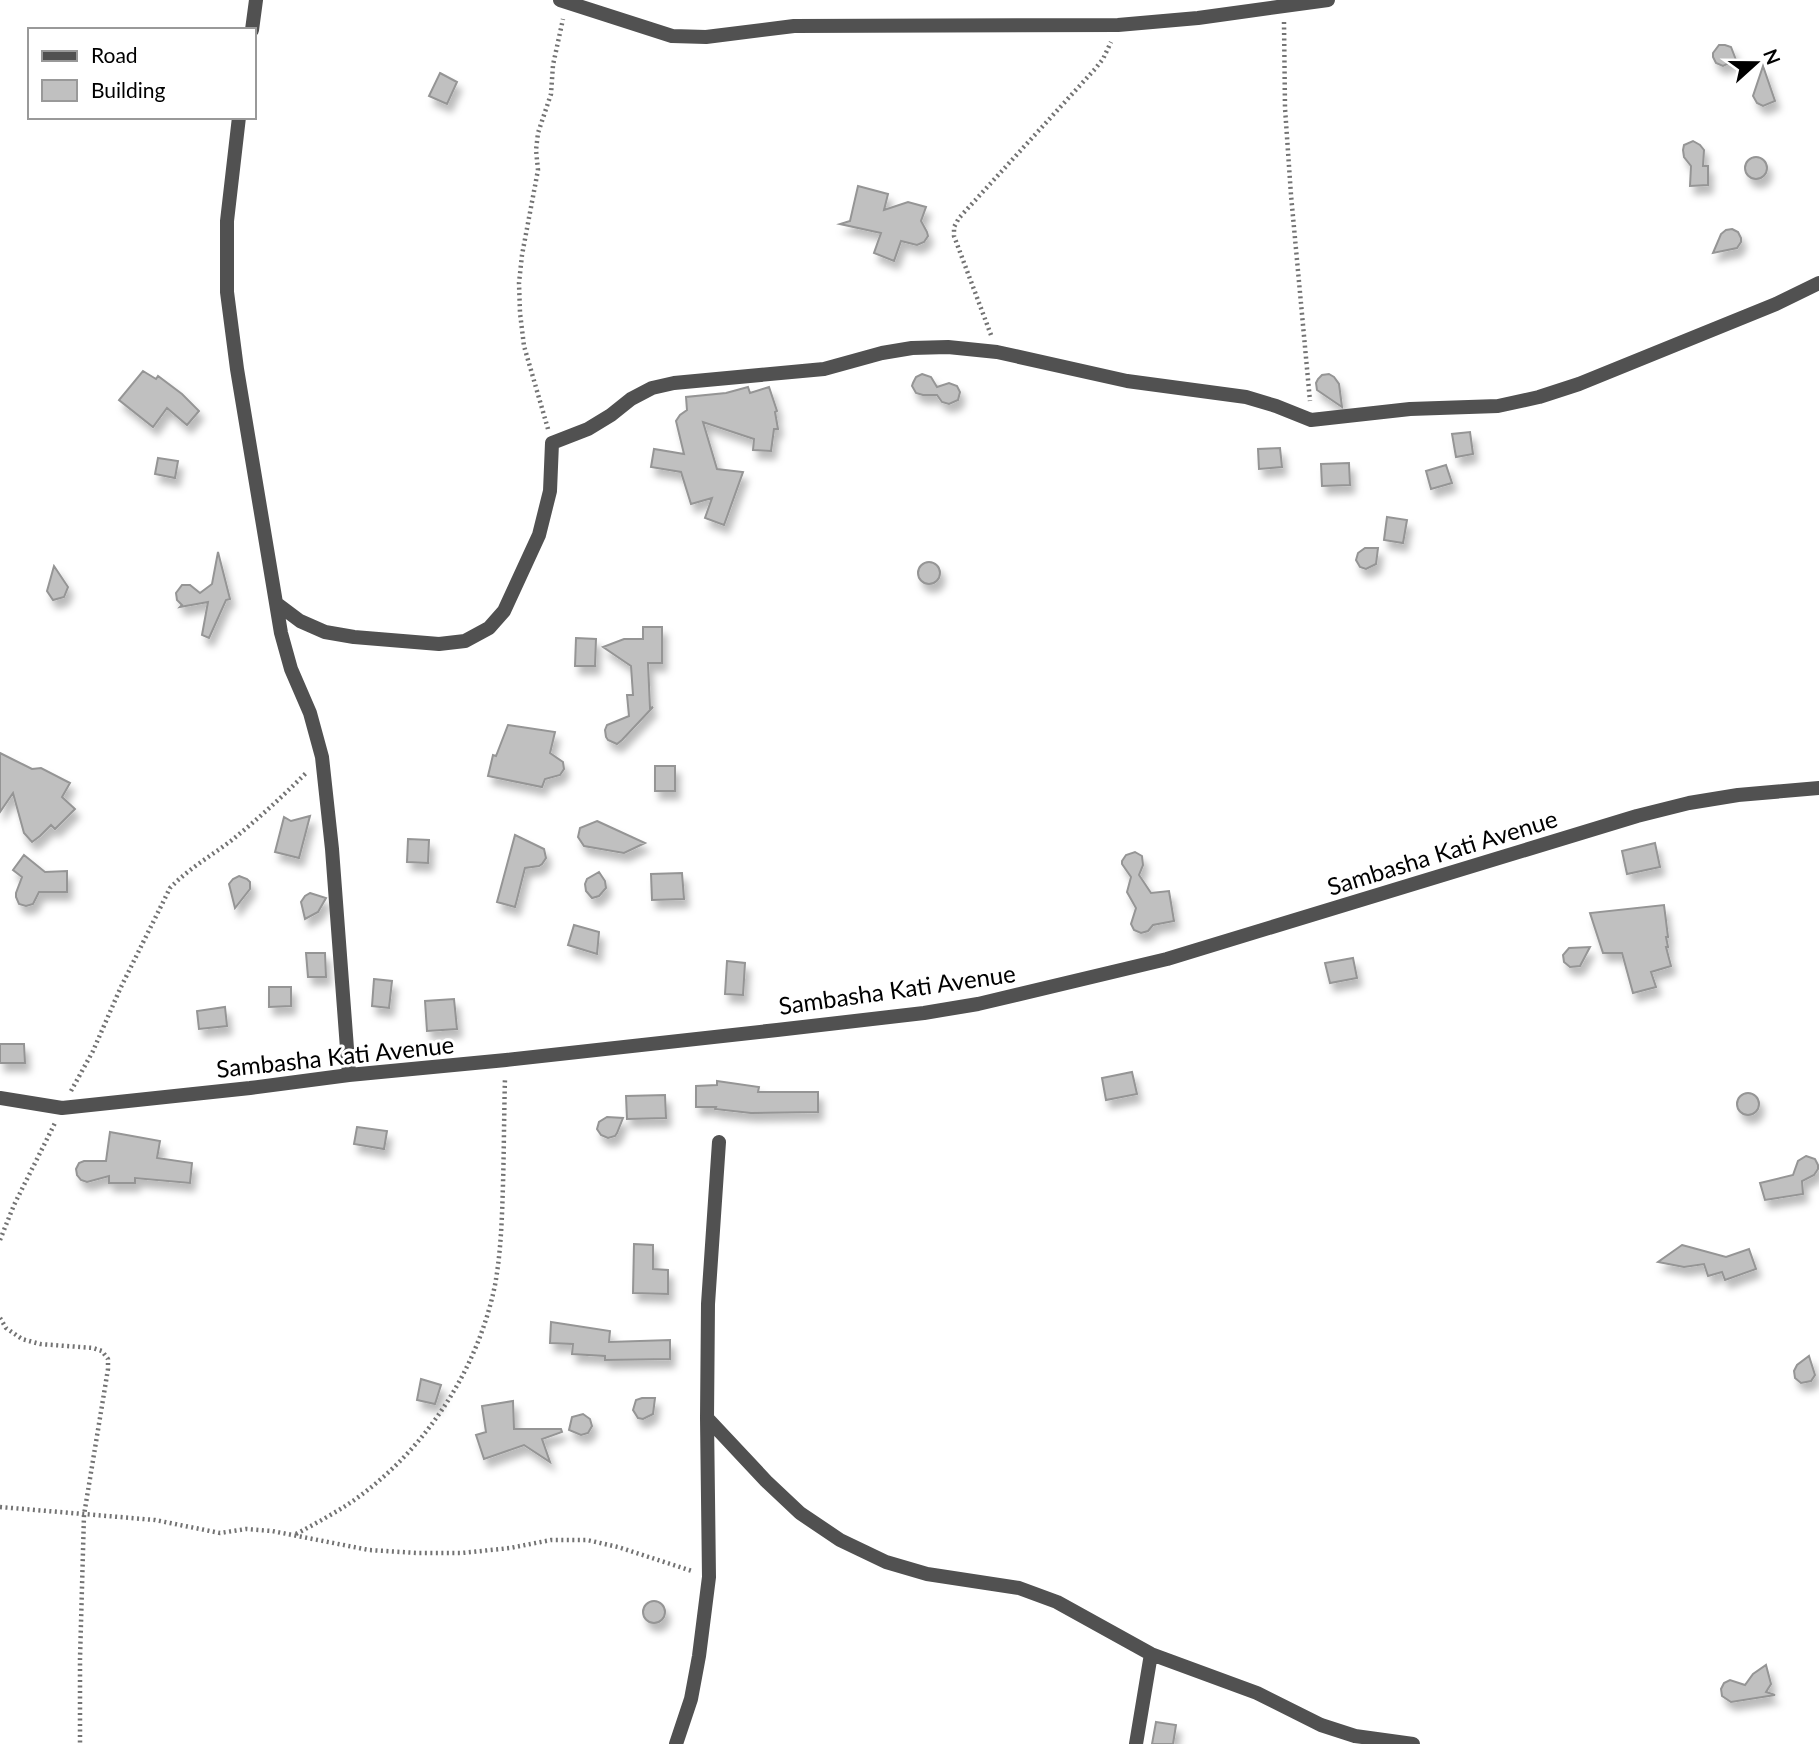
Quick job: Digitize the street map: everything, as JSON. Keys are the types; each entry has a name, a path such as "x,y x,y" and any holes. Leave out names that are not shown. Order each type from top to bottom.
{"street":[{"path":"251,28 256,0"},
{"path":"564,1 672,36 695,37 794,26 1118,25 1198,18 1328,0"},
{"path":"239,119 227,221 227,292 237,369 281,632 291,669 310,713 322,757 332,849 349,1075"},
{"path":"276,603 300,621 325,632 354,637 439,643 465,641 489,628 504,611 540,535 550,491 552,443 588,429 652,388 674,383 824,369 882,353 912,348 948,347 997,352 1127,381 1246,397 1311,420 1410,409 1498,405 1539,397 1592,379 1763,309 1819,283"},
{"name":"Sambasha Kati Avenue","path":"0,1098 62,1108 924,1013 978,1004 1167,959 1637,816 1689,803 1738,795 1819,788"},
{"path":"676,1744 691,1699 709,1577 708,1304 719,1142"},
{"path":"707,1418 800,1513 840,1540 886,1562 927,1574 1019,1588 1057,1602 1151,1654 1257,1693 1321,1725 1355,1736 1413,1744"},
{"path":"1136,1744 1151,1654"}],"path":[{"path":"552,443 524,346 519,283 538,170 538,134 551,94 564,1"},
{"path":"1284,7 1285,108 1311,420"},
{"path":"997,352 954,236 954,227 959,218 1095,69 1103,59 1118,25"},
{"path":"0,1240 14,1205 93,1051 170,888 272,807 322,757"},
{"path":"296,1534 348,1504 393,1468 435,1420 454,1392 470,1360 495,1286 500,1245 506,1060"},
{"path":"0,1318 6,1328 22,1339 40,1344 93,1348 102,1351 108,1359 84,1515 80,1744"},
{"path":"0,1507 155,1520 220,1533 257,1529 296,1534 369,1550 417,1553 462,1553 551,1540 587,1540 618,1547 709,1577"}],"building":[{"path":"1719,45 1731,47 1736,60 1723,66 1716,63 1713,53"},
{"path":"1763,66 1775,101 1763,106 1757,103 1753,96"},
{"path":"440,73 457,82 447,104 429,96"},
{"path":"1693,141 1704,150 1703,166 1708,166 1708,185 1690,186 1691,166 1684,157 1683,150 1684,145"},
{"path":"1756,157 1766,164 1767,168 1760,178 1756,179 1746,172 1745,168 1752,158"},
{"path":"858,186 888,194 884,210 908,202 926,207 921,221 928,236 924,242 917,245 901,241 894,261 874,253 881,233 840,224 850,221"},
{"path":"1732,229 1738,232 1741,238 1737,248 1713,253 1721,234"},
{"path":"143,371 156,379 158,376 199,411 187,425 167,408 153,427 119,400"},
{"path":"922,374 931,377 937,387 949,383 957,386 960,392 958,400 949,404 942,402 937,395 916,393 912,386 916,377"},
{"path":"1329,374 1339,384 1342,407 1317,390 1318,379"},
{"path":"748,387 750,393 769,387 777,411 778,429 774,429 771,451 753,450 754,439 703,422 717,469 743,472 724,525 705,518 712,498 691,504 681,472 651,467 654,449 684,454 676,421 687,410 686,397 726,393"},
{"path":"1470,432 1473,454 1456,457 1452,434"},
{"path":"1280,448 1282,467 1259,469 1258,449"},
{"path":"158,458 178,461 175,478 155,474"},
{"path":"1349,463 1350,485 1322,486 1321,464"},
{"path":"1446,465 1452,483 1431,489 1426,471"},
{"path":"1387,517 1407,520 1403,543 1384,540"},
{"path":"1365,548 1378,548 1376,564 1366,569 1360,567 1356,560 1358,553"},
{"path":"218,552 230,599 226,600 209,638 202,635 208,602 180,607 182,605 177,600 176,593 182,585 190,585 200,593 212,584"},
{"path":"929,562 939,569 940,573 933,583 929,584 919,577 918,573 925,563"},
{"path":"54,566 68,587 64,597 53,600 47,591"},
{"path":"643,627 662,627 662,663 648,663 650,708 653,707 617,744 608,740 605,730 607,725 629,716 627,695 633,695 631,666 603,647 624,639 643,639"},
{"path":"576,638 596,639 595,666 575,666"},
{"path":"508,725 555,732 550,753 563,762 564,769 560,775 545,779 542,787 488,776 493,755 496,756"},
{"path":"0,753 32,769 41,768 70,783 62,797 75,809 55,829 51,825 32,842 24,833 13,793 0,812"},
{"path":"655,766 675,766 675,791 655,791"},
{"path":"310,816 299,858 275,852 284,817 291,821"},
{"path":"597,821 645,843 624,853 584,846 578,837 580,828"},
{"path":"515,835 544,849 546,858 539,866 525,868 515,907 497,902"},
{"path":"408,839 429,840 428,863 407,862"},
{"path":"1655,843 1660,867 1627,874 1622,851"},
{"path":"1135,852 1142,856 1143,865 1139,875 1151,893 1169,891 1174,921 1153,925 1148,931 1141,933 1134,930 1131,924 1136,908 1127,892 1131,877 1122,864 1126,855"},
{"path":"24,855 45,872 67,871 67,892 39,892 33,904 19,904 16,893 22,877 13,870"},
{"path":"599,872 606,888 599,896 592,898 586,891 585,884 587,879"},
{"path":"682,873 684,899 652,900 651,874"},
{"path":"239,876 250,882 250,889 235,908 229,884"},
{"path":"310,893 326,898 318,912 305,919 301,902"},
{"path":"1664,905 1668,937 1666,947 1671,966 1651,972 1656,987 1633,993 1622,953 1603,953 1590,913"},
{"path":"574,925 599,932 597,954 568,945"},
{"path":"1590,947 1580,966 1570,967 1564,962 1563,955 1569,948"},
{"path":"306,953 325,953 326,977 308,977"},
{"path":"1353,958 1357,978 1330,983 1325,963"},
{"path":"727,961 745,963 743,995 725,994"},
{"path":"374,979 392,981 389,1008 372,1006"},
{"path":"269,987 291,987 291,1006 269,1007"},
{"path":"454,999 457,1029 427,1031 425,1001"},
{"path":"225,1007 227,1026 199,1029 197,1011"},
{"path":"0,1044 24,1044 25,1063 0,1063"},
{"path":"1132,1072 1137,1094 1106,1100 1102,1078"},
{"path":"717,1081 759,1087 758,1092 818,1092 818,1112 751,1113 715,1109 716,1107 696,1107 696,1086 717,1085"},
{"path":"1748,1093 1758,1100 1759,1104 1752,1114 1748,1115 1738,1108 1737,1104 1744,1094"},
{"path":"665,1095 666,1118 627,1119 626,1096"},
{"path":"607,1117 623,1118 615,1136 608,1138 601,1135 597,1129 599,1122"},
{"path":"357,1127 387,1131 384,1149 354,1144"},
{"path":"110,1132 160,1141 157,1158 192,1163 190,1183 135,1178 135,1183 109,1183 109,1176 87,1182 81,1180 76,1169 79,1163 106,1161"},
{"path":"1806,1156 1815,1159 1818,1169 1814,1175 1802,1181 1803,1194 1765,1200 1760,1183 1793,1175 1798,1161"},
{"path":"634,1244 653,1245 653,1269 668,1270 668,1294 633,1293"},
{"path":"1682,1245 1726,1257 1749,1249 1756,1269 1725,1280 1722,1272 1708,1276 1704,1264 1684,1267 1658,1262"},
{"path":"551,1322 610,1331 609,1342 670,1340 670,1359 605,1360 605,1356 572,1354 573,1344 550,1343"},
{"path":"1809,1356 1815,1375 1811,1381 1801,1383 1795,1378 1794,1371 1797,1365"},
{"path":"421,1379 441,1385 435,1404 417,1400"},
{"path":"655,1398 653,1414 643,1419 638,1418 633,1410 636,1400"},
{"path":"513,1401 514,1429 561,1429 562,1432 542,1439 550,1462 524,1445 484,1459 476,1435 486,1432 482,1406"},
{"path":"583,1414 590,1419 592,1426 588,1433 581,1435 569,1430 572,1417"},
{"path":"654,1601 664,1608 665,1612 658,1622 654,1623 644,1616 643,1612 650,1602"},
{"path":"1766,1665 1771,1684 1766,1692 1775,1695 1731,1702 1722,1696 1724,1683 1730,1680 1745,1685 1753,1674"},
{"path":"1156,1722 1176,1725 1173,1744 1152,1744"}]}
